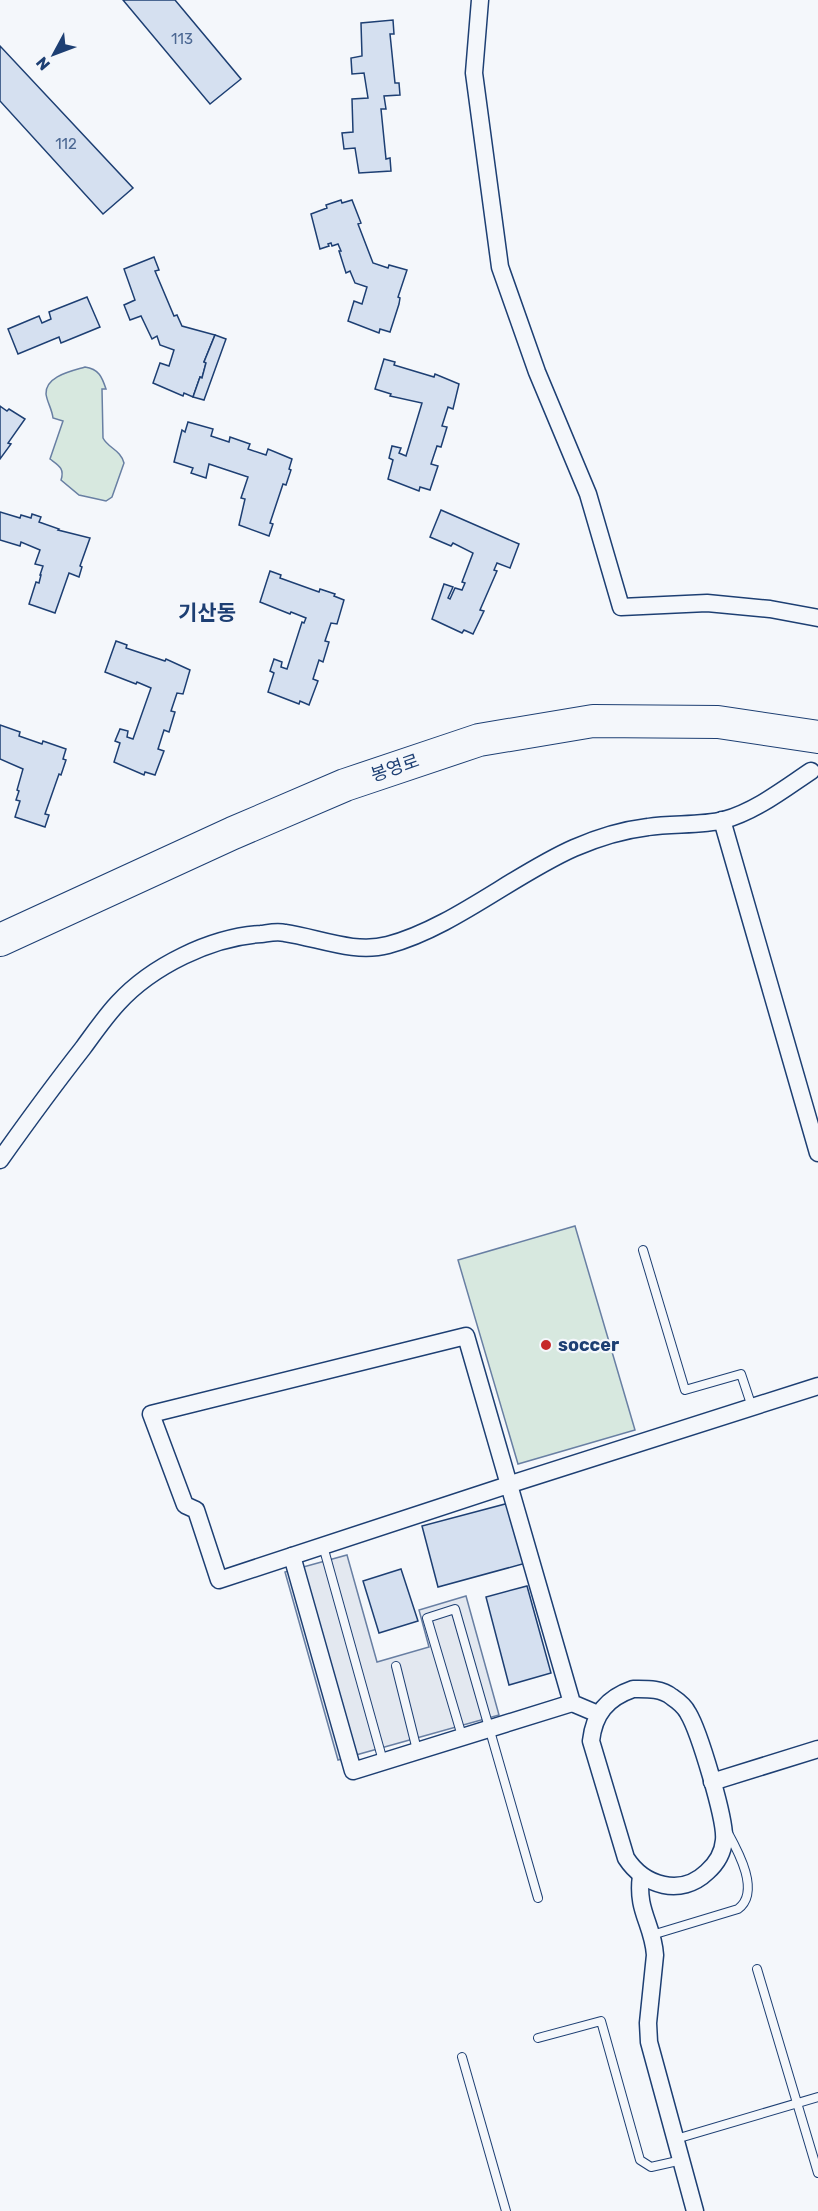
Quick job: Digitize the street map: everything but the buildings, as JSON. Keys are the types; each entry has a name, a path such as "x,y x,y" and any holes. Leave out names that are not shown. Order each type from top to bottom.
{"highway":[{"name":"봉영로","path":"0,940 233,832 345,785 479,740 593,721 718,722 818,737"}],"street":[{"path":"480,0 474,73 500,267 537,372 588,494 621,607 707,603 770,609 818,618"},
{"path":"0,1160 119,1002 152,975 184,955 215,942 245,935 283,932 356,947 372,948 389,945 424,932 575,847 614,834 648,827 722,820 749,810 811,771"},
{"path":"722,820 818,1153"},
{"path":"572,1702 508,1485 466,1336 151,1414 184,1505 196,1510 219,1580 508,1485 818,1386"},
{"path":"292,1556 352,1770 572,1702 598,1714"},
{"path":"633,1689 655,1689 671,1696 687,1711 693,1722 712,1782 723,1825 724,1840 721,1853 714,1866 702,1878 688,1884 671,1887 658,1885 642,1876 626,1858 591,1742 592,1729 598,1714 618,1694 633,1689"},
{"path":"712,1782 818,1749"},
{"path":"642,1876 639,1892 642,1908 655,1943 655,1966 648,2023 649,2042 695,2211"}],"lane":[{"path":"643,1250 685,1390 741,1374 752,1407"},
{"path":"323,1546 383,1761"},
{"path":"462,1736 427,1618 455,1609 538,1898"},
{"path":"396,1666 417,1750"},
{"path":"652,1935 738,1909 743,1905 749,1893 748,1886 739,1852 723,1825"},
{"path":"757,1969 818,2173"},
{"path":"538,2038 601,2021 640,2160 651,2167 682,2160"},
{"path":"462,2056 506,2211"},
{"path":"676,2139 818,2097"}],"shaded area":[{"path":"85,367 97,372 103,381 106,389 102,389 103,438 120,455 124,463 112,497 106,501 79,495 61,480 61,470 50,459 63,421 53,418 46,394 47,388 60,375"},
{"name":"soccer","path":"575,1226 635,1430 518,1464 458,1260"},
{"path":"347,1555 377,1662 429,1647 419,1610 466,1596 499,1715 338,1760 285,1572"}],"place":[{"name":"soccer","path":"546,1345"}],"district":[{"name":"기산동","path":"207,613"}]}
